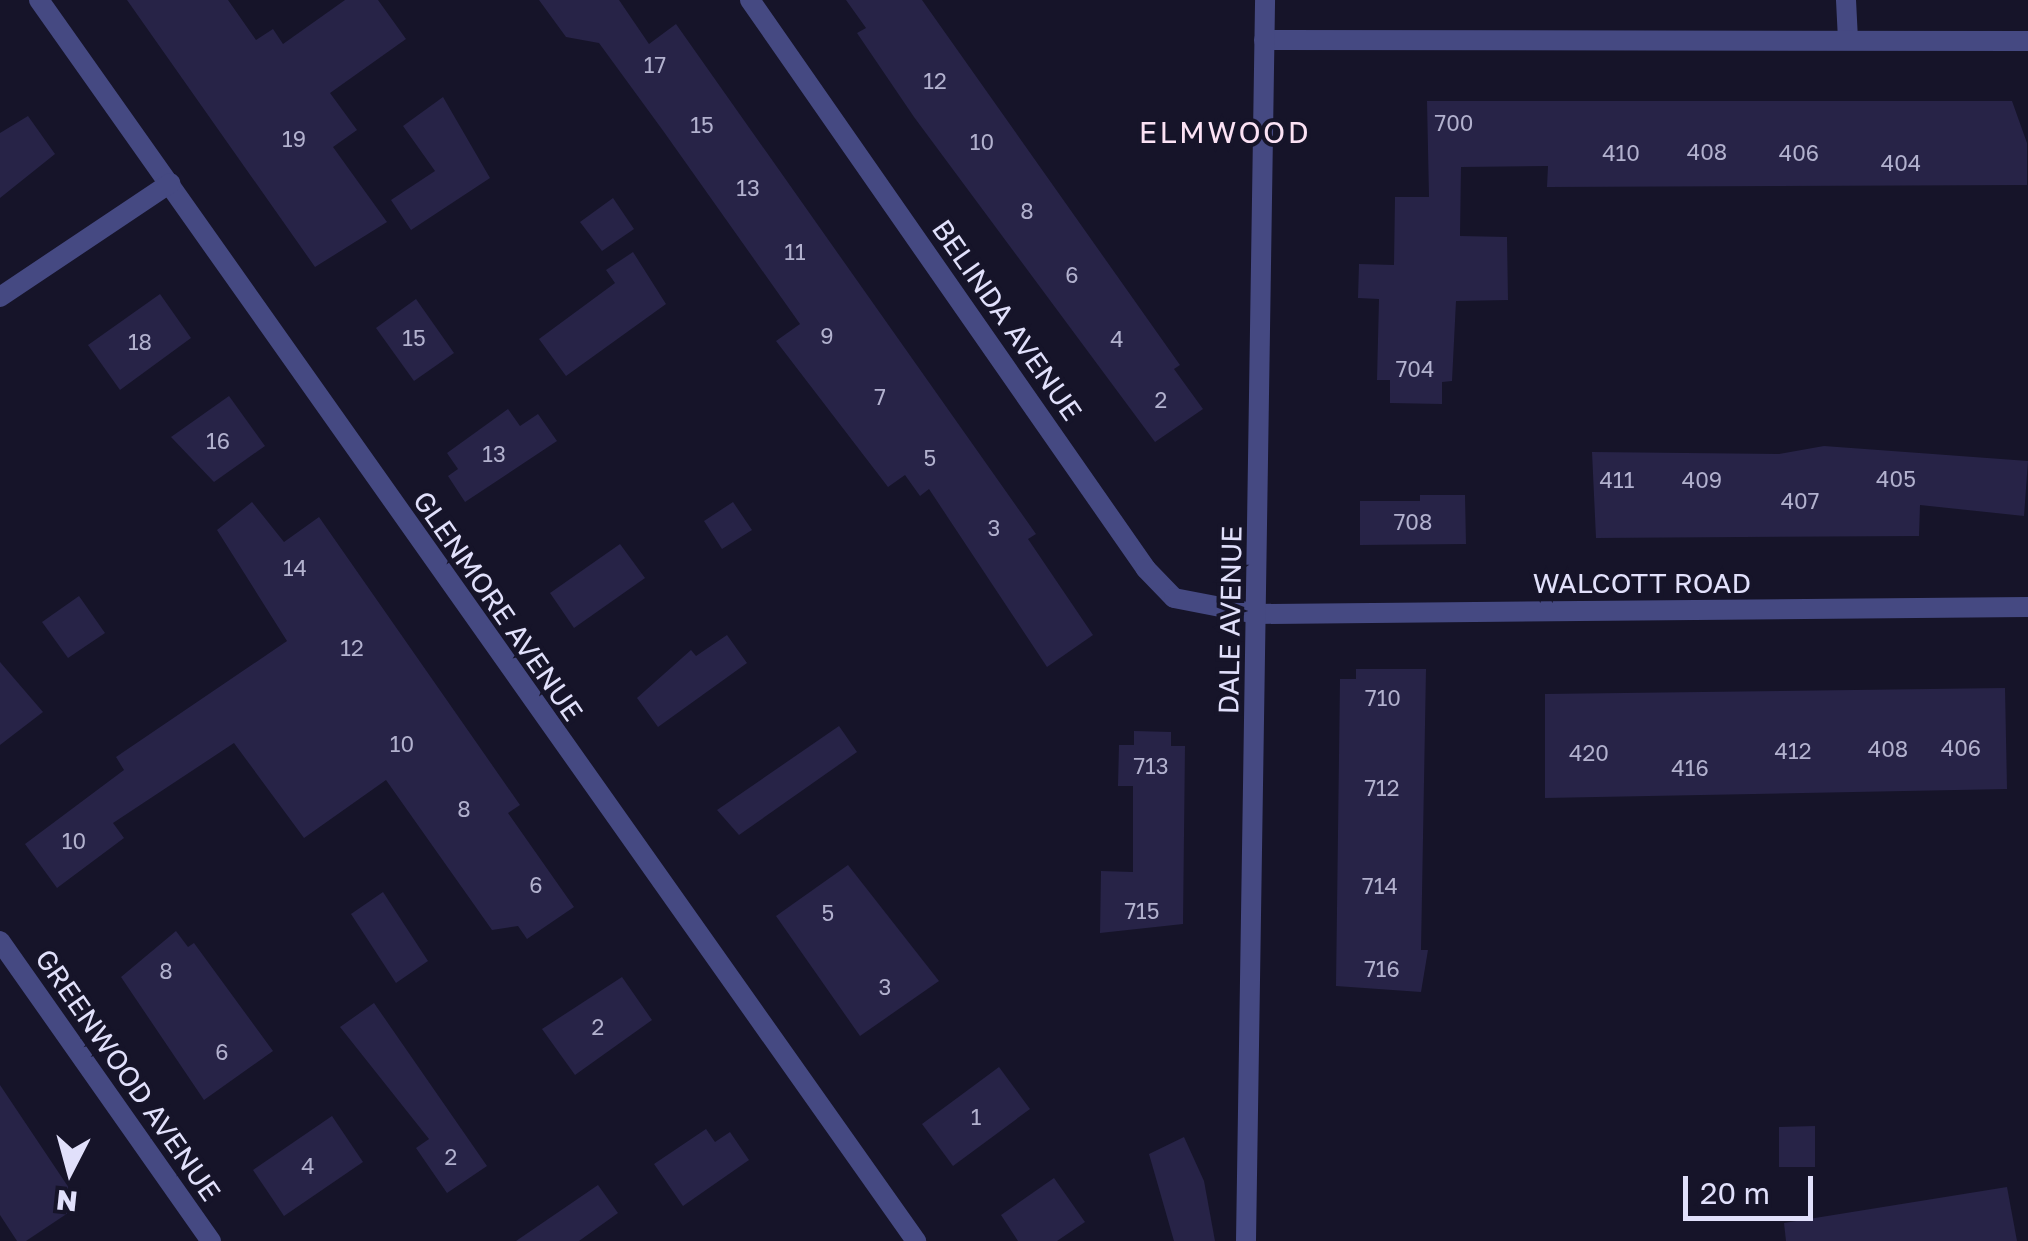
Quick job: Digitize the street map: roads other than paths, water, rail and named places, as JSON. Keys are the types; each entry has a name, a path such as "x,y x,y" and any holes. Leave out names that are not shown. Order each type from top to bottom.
{"street":[{"name":"GLENMORE AVENUE","path":"39,0 916,1241"},
{"name":"BELINDA AVENUE","path":"750,0 1161,588 1203,608 1257,614"},
{"name":"DALE AVENUE","path":"1246,1241 1266,0"},
{"path":"1846,0 1848,40"},
{"path":"1264,40 2028,41"},
{"path":"0,297 170,183"},
{"name":"WALCOTT ROAD","path":"1257,614 2028,607"},
{"name":"GREENWOOD AVENUE","path":"0,940 212,1241"}],"district":[{"name":"ELMWOOD","path":"1225,132"}]}
